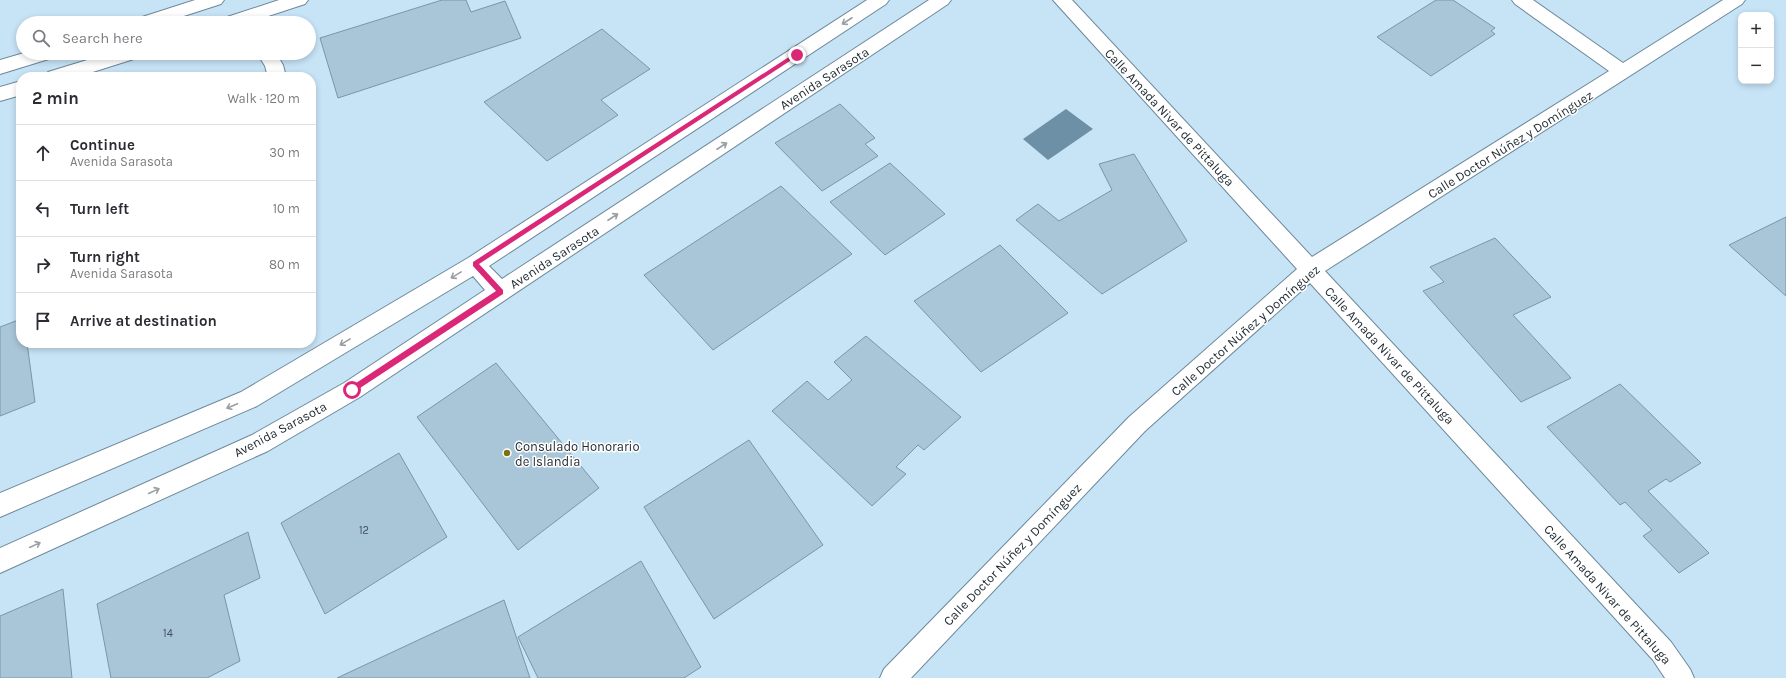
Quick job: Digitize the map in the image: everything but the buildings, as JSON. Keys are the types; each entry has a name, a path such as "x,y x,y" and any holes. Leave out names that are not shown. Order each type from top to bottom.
{"street":[{"path":"164,16 215,0"},
{"path":"257,16 299,0"},
{"name":"Avenida Sarasota","path":"0,561 260,443 352,390 500,292 811,66 880,0"},
{"name":"Avenida Sarasota","path":"0,505 249,399 811,66 942,0"},
{"name":"Calle Amada Nivar de Pittaluga","path":"1062,0 1662,651 1681,678"},
{"path":"1521,0 1623,72"},
{"name":"Calle Doctor Núñez y Domínguez","path":"893,678 1137,424 1311,269 1736,0"},
{"path":"0,67 23,60"},
{"path":"71,72 109,60"},
{"path":"271,60 276,72"},
{"path":"0,94 16,89"},
{"path":"475,264 500,292"}],"water":[{"path":"1066,109 1093,129 1048,160 1023,139"}],"place":[{"name":"Consulado Honorario de Islandia","path":"507,453"}],"route":[{"path":"352,390 500,292 475,264 797,55"}]}
